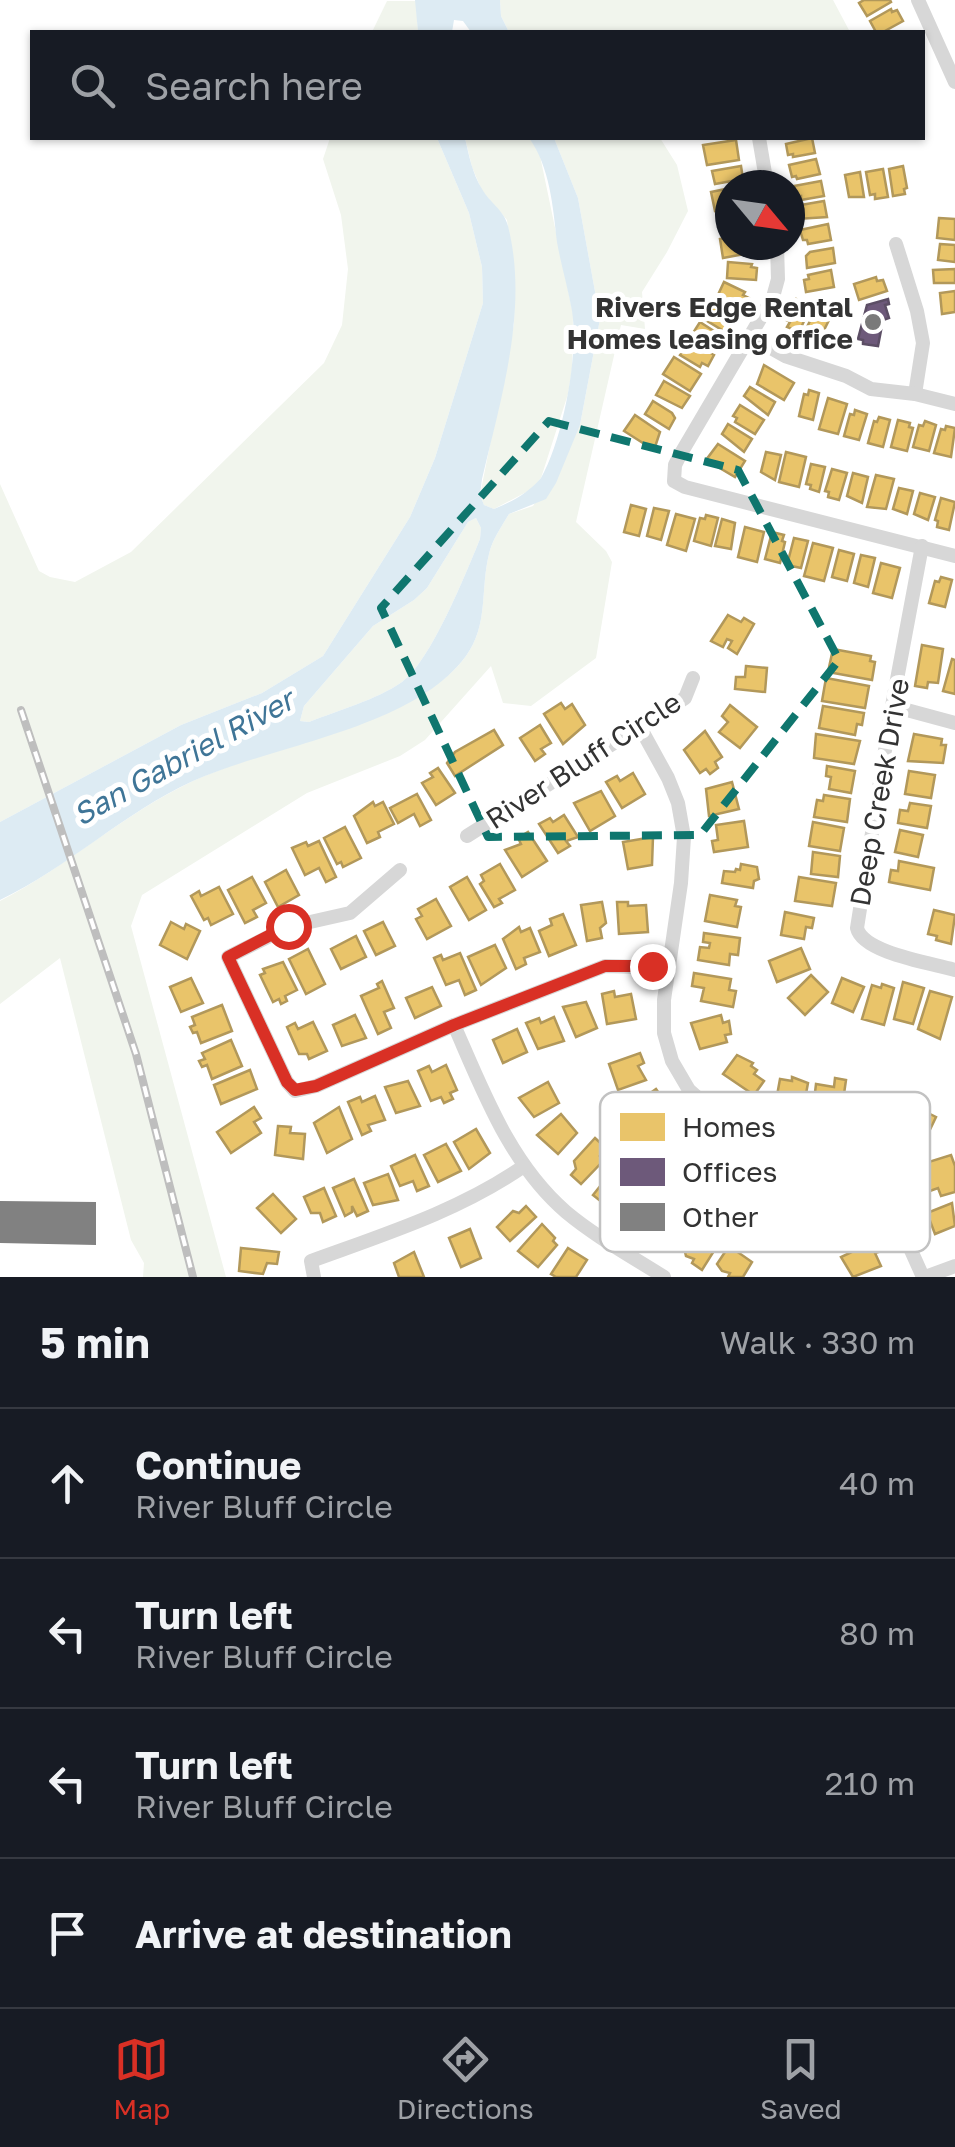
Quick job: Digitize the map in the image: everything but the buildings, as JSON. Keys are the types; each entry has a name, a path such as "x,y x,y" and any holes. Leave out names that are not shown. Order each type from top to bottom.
{"street":[{"path":"918,0 955,82"},
{"path":"759,140 764,170"},
{"path":"896,244 918,311 923,343 915,394"},
{"path":"777,260 773,296 675,465 674,481 955,556"},
{"path":"750,336 786,356 846,376 871,390 915,394 955,404"},
{"name":"Deep Creek Drive","path":"922,546 857,917 859,937 873,947 955,970"},
{"name":"River Bluff Circle","path":"467,836 686,698 693,678"},
{"path":"892,706 955,723"},
{"path":"641,729 668,778 684,836 664,1033 672,1061 691,1092"},
{"path":"400,870 350,914 288,926 228,957 287,1082 295,1090 316,1086 454,1025 605,966 668,968"},
{"path":"454,1025 484,1096 524,1166 566,1211 600,1234"},
{"path":"314,1277 311,1262 488,1191 524,1166"},
{"path":"627,1252 664,1277"},
{"path":"913,1252 924,1277 955,1266"}],"highlighted area":[{"path":"549,421 738,470 839,660 700,835 488,837 381,608"}],"shaded area":[{"path":"500,0 833,0 849,30 508,30 501,16"},
{"path":"387,1 416,1 418,30 373,30"},
{"path":"329,140 438,140 469,213 482,267 483,303 435,458 410,517 323,656 262,693 181,725 0,822 0,484 39,571 75,582 131,552 324,363 342,325 348,269 341,215 323,159"},
{"path":"465,140 531,140 539,151 573,314 568,394 541,478 532,489 494,509 484,505 480,495 514,324 515,279 507,220 482,191"},
{"path":"555,140 661,140 677,165 688,211 642,292 645,329 621,325 576,522 612,562 596,658 531,706 503,703 491,666 425,740 400,756 307,793 142,895 131,926 226,1277 143,1277 144,1263 131,1240 60,958 0,1004 0,901 167,794 217,771 393,709 442,681 459,665 478,632 486,567 495,538 509,514 533,506 580,425 600,319 578,198"},
{"path":"476,518 481,528 480,539 447,615 413,671 402,682 369,699 309,722 300,721 304,706 373,626 427,588 468,522"}],"water":[{"path":"415,0 500,0 501,16 508,30 470,30 463,21 454,20 452,30 418,30"},
{"name":"San Gabriel River","path":"438,140 465,140 479,183 506,220 514,257 510,353 480,495 484,505 494,509 525,493 541,478 556,442 571,373 572,311 549,188 530,140 555,140 578,198 600,319 580,425 546,499 509,514 495,538 486,567 478,632 466,656 442,681 377,718 225,768 167,794 0,900 0,822 181,725 262,693 323,656 410,517 435,458 483,303 482,267 469,213","holes":["476,518 481,528 480,539 447,615 413,671 402,682 369,699 309,722 300,721 304,706 373,626 427,588 468,522"]}],"railway":[{"path":"21,710 136,1054 193,1277"}],"place":[{"name":"Rivers Edge Rental Homes leasing office","path":"873,322"}],"route":[{"path":"288,926 228,957 287,1082 295,1090 316,1086 454,1025 605,966 652,966"}]}
